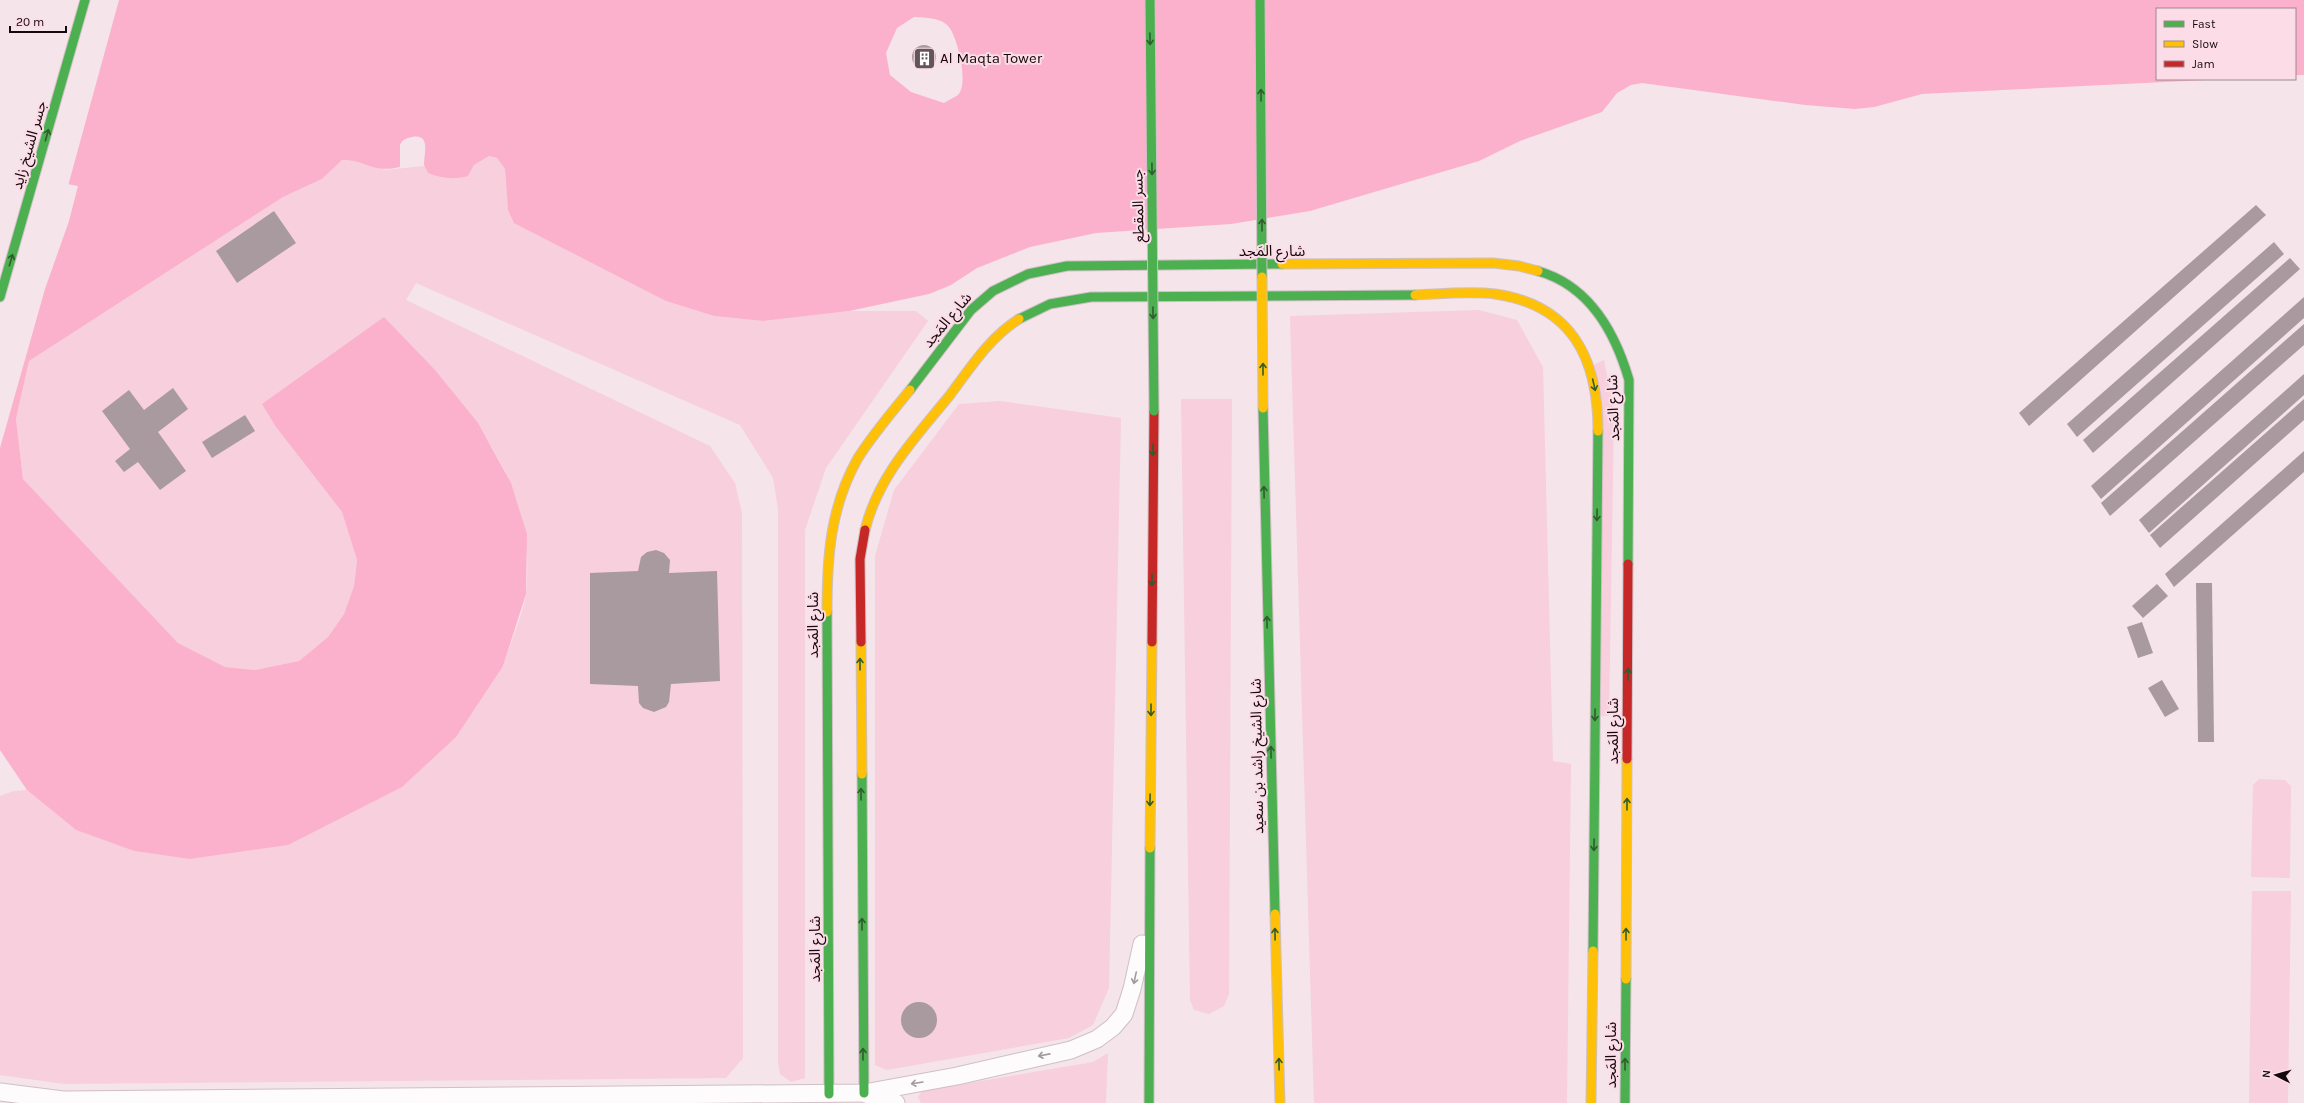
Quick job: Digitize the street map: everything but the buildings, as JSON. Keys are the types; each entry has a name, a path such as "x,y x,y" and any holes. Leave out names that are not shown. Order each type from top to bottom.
{"main road":[{"name":"جسر الشيخ زايد","path":"0,297 85,0"},
{"name":"جسر المقطع","path":"1149,913 1154,411 1150,0"},
{"name":"شارع الشيخ راشد بن سعيد","path":"1260,0 1263,408 1280,1103"},
{"name":"شارع المَجد","path":"829,1094 827,566 832,525 844,486 864,450 964,318 993,292 1010,281 1047,268 1067,266 1493,263 1514,264 1536,269 1556,277 1574,288 1600,313 1612,330 1624,358 1629,380 1625,1103"},
{"name":"شارع المَجد","path":"864,1094 860,559 863,538 875,498 885,479 906,450 995,338 1029,312 1070,298 1493,294 1518,297 1530,301 1542,307 1562,322 1582,348 1596,394 1598,443 1591,1103"},
{"path":"1149,913 1149,1103"},
{"path":"1141,1103 1148,1009"}],"street":[{"path":"0,1092 64,1100 864,1094 957,1076 1071,1050 1097,1039 1113,1027 1124,1014 1132,989 1149,913"},
{"path":"864,1094 896,1103"}],"shaded area":[{"path":"0,0 2304,0 2304,75 2296,75 2296,8 2156,8 2156,80 2206,80 1922,94 1874,107 1855,109 1805,105 1642,83 1631,85 1617,93 1602,112 1520,141 1479,161 1310,211 1231,224 1096,233 1030,247 977,268 951,285 929,294 849,311 763,321 714,316 666,301 514,223 508,210 505,169 497,158 489,156 474,165 468,176 448,178 438,176 428,173 425,167 425,145 422,138 412,137 403,141 400,145 400,167 382,169 350,160 342,160 322,179 283,197 29,361 16,419 23,479 178,643 225,667 255,670 299,661 328,637 344,614 354,586 357,560 342,512 276,427 262,404 384,317 435,370 478,423 511,483 527,534 526,594 503,666 456,737 402,787 288,845 189,859 134,851 76,830 27,790 0,750 0,448 45,289 69,221 78,186 0,171","holes":["914,17 942,21 949,27 956,41 961,61 961,89 958,95 944,103 911,92 890,75 886,53 897,28"]},
{"path":"489,156 497,158 505,169 508,210 666,301 714,316 763,321 849,311 916,311 928,321 826,468 805,530 805,1078 791,1082 780,1074 778,1062 778,509 773,478 740,425 416,283 406,300 710,446 735,483 742,513 743,1058 726,1078 64,1084 0,1075 0,796 14,791 27,790 76,830 134,851 189,859 503,666 525,601 526,593 527,550 520,511 506,474 488,440 465,408 384,317 276,427 342,512 357,560 354,586 344,614 328,637 299,661 255,670 224,667 178,643 23,479 16,419 29,361 283,197 322,179 342,160 350,159 385,170 424,166 428,173 468,176 474,165"},
{"path":"1479,310 1517,320 1543,367 1553,761 1571,764 1567,1103 1314,1103 1290,316"},
{"path":"1604,360 1614,411 1609,716 1597,716 1593,365"},
{"path":"1181,399 1232,399 1229,994 1224,1006 1209,1014 1194,1010 1190,1000"},
{"path":"1000,401 1121,418 1109,988 1093,1025 1069,1038 887,1070 875,1065 875,556 894,490 959,404"},
{"path":"2259,779 2285,780 2291,786 2290,878 2251,877 2253,785"},
{"path":"2252,891 2291,891 2288,1103 2249,1103"},
{"path":"1108,1053 1106,1103 921,1103 918,1097 922,1091 1093,1062"}],"pier":[{"path":"0,0 119,0 68,186 0,173"}],"traffic: fast":[{"path":"0,297 85,0"},
{"path":"1150,0 1154,411"},
{"path":"1260,0 1262,277"},
{"path":"910,390 971,310 993,291 1028,274 1067,266 1282,264"},
{"path":"1538,271 1556,278 1572,288 1586,299 1598,313 1608,328 1616,345 1629,380 1628,564"},
{"path":"1019,319 1050,304 1091,297 1415,295"},
{"path":"1263,408 1275,914"},
{"path":"1593,951 1598,431"},
{"path":"827,612 829,1094"},
{"path":"862,774 864,1093"},
{"path":"1149,1103 1150,848"},
{"path":"1625,1103 1626,979"}],"traffic: slow":[{"path":"1282,264 1493,263 1519,266 1538,271"},
{"path":"1262,277 1263,408"},
{"path":"1415,295 1465,293 1495,294 1522,300 1544,310 1561,323 1575,339 1586,358 1593,380 1597,405 1598,431"},
{"path":"865,530 871,510 879,492 900,458 981,354 999,335 1019,319"},
{"path":"827,612 829,552 841,495 858,458 883,423 910,390"},
{"path":"861,642 862,774"},
{"path":"1150,848 1152,642"},
{"path":"1626,979 1627,759"},
{"path":"1275,914 1280,1103"},
{"path":"1591,1103 1593,951"}],"traffic: jam":[{"path":"1152,642 1154,411"},
{"path":"861,642 860,559 865,530"},
{"path":"1627,759 1628,564"}],"place":[{"name":"Al Maqta Tower","path":"924,58"}]}
